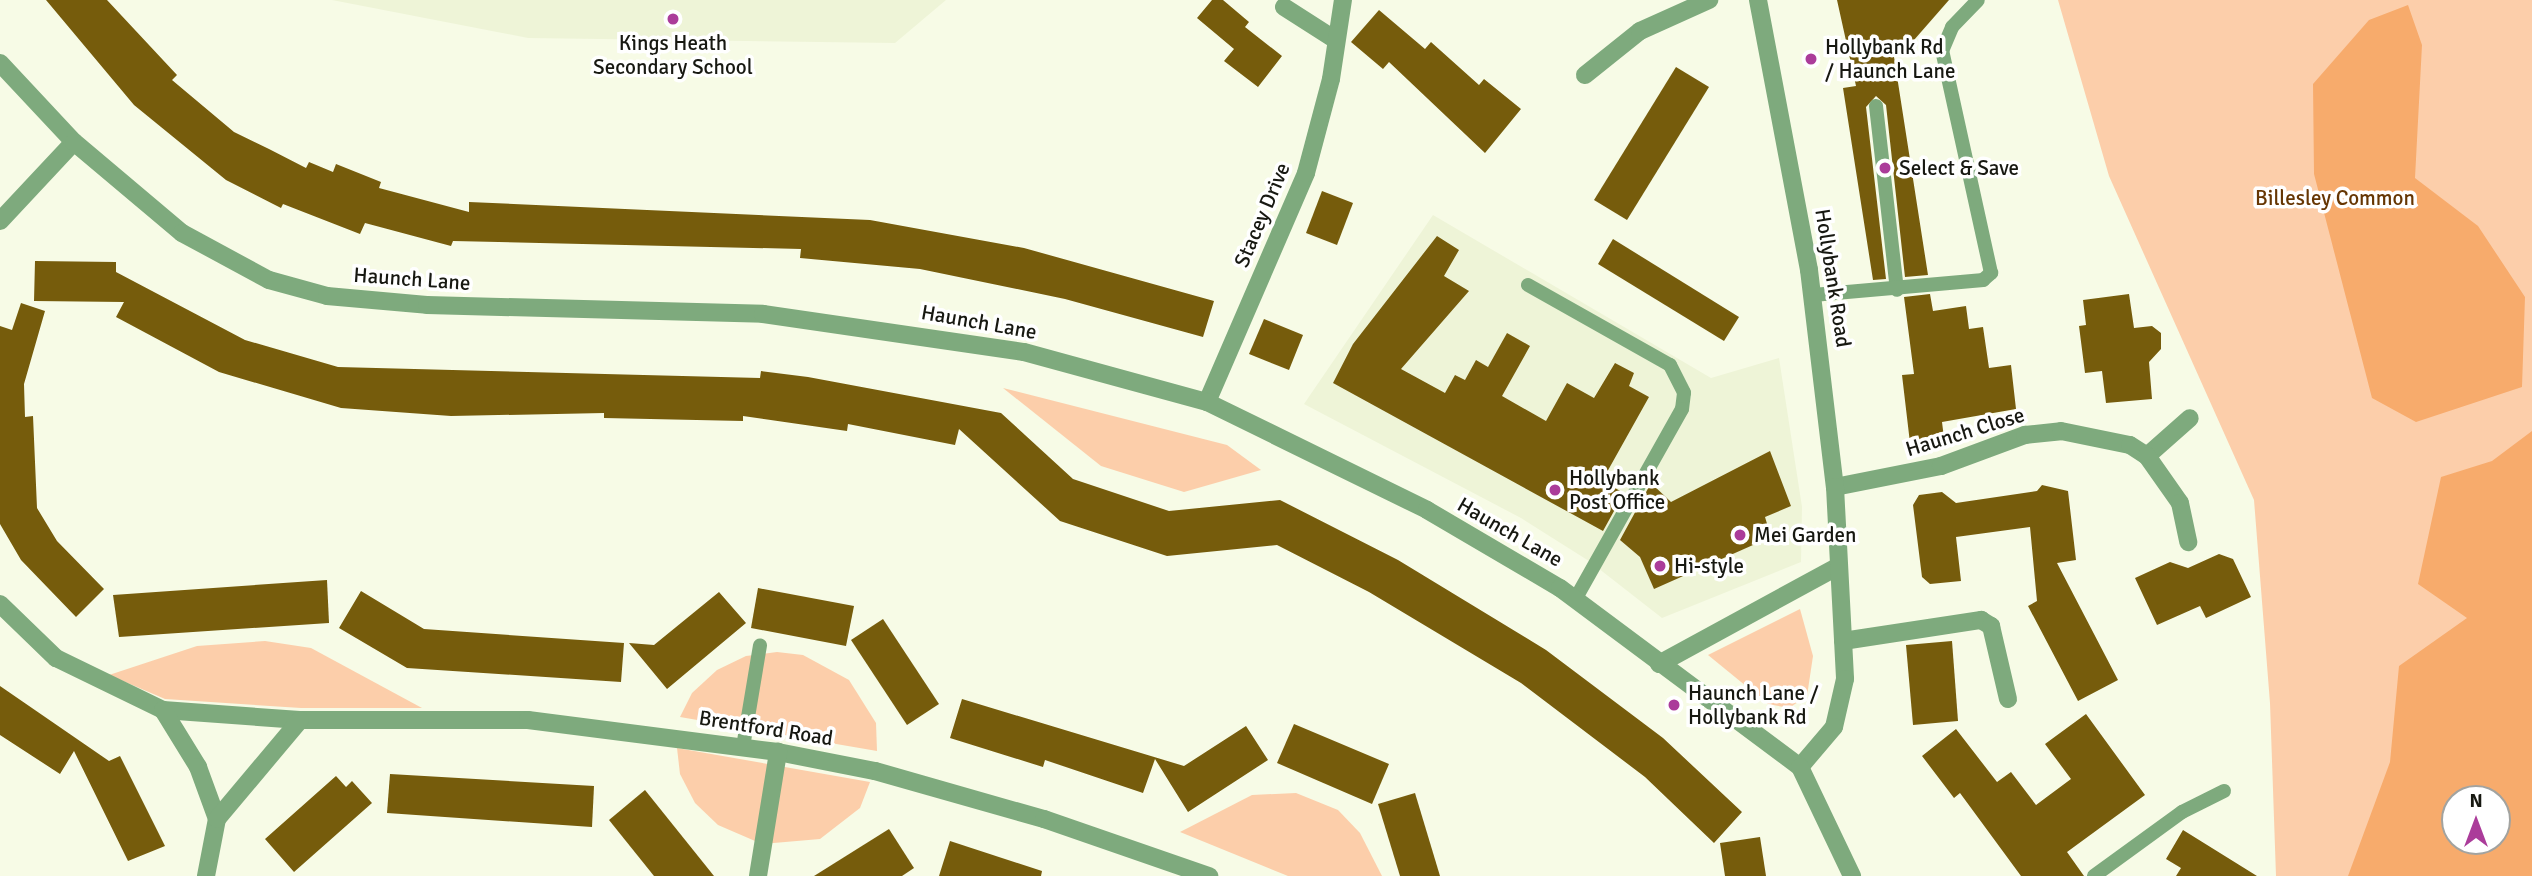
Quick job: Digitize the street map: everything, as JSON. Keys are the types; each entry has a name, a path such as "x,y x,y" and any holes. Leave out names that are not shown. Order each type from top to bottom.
{"street":[{"name":"Stacey Drive","path":"1207,402 1307,173 1331,79 1334,39 1343,0"},
{"path":"1586,75 1640,31 1709,0"},
{"name":"Hollybank Road","path":"1758,0 1813,295 1835,487 1843,641 1841,711 1800,767"},
{"path":"1279,4 1334,39"},
{"name":"Haunch Lane","path":"0,63 74,142 182,233 269,280 327,296 427,305 762,314 1024,352 1207,402 1427,510 1575,600 1800,767 1852,876"},
{"path":"0,221 74,142"},
{"path":"2188,542 2179,503 2147,456 2190,418"},
{"name":"Haunch Close","path":"1835,487 1941,466 2025,435 2061,430 2130,444 2147,456"},
{"path":"1659,664 1839,566"},
{"name":"Brentford Road","path":"0,604 56,658 163,710 300,720 528,720 778,752 875,771 1004,807 1209,876"},
{"path":"1843,641 1981,620 1991,626 2008,699"},
{"path":"163,710 198,767 217,819"},
{"path":"208,870 217,819 300,720"},
{"path":"758,876 778,752"}],"lane":[{"path":"1813,295 1897,290 1983,280 1991,273 1942,51 1952,27 1979,0"},
{"path":"1875,106 1897,290"},
{"path":"1528,285 1670,365 1684,393 1682,409 1575,600"},
{"path":"743,747 760,645"},
{"path":"2094,876 2182,813 2224,791"}],"shaded area":[{"name":"Kings Heath Secondary School","path":"332,0 946,0 895,43 528,38"},
{"path":"1433,215 1711,378 1779,358 1802,507 1801,562 1662,618 1589,561 1521,518 1304,404"}],"green space":[{"name":"Billesley Common","path":"2058,0 2532,0 2532,876 2276,876 2270,703 2254,500 2109,176"},
{"path":"2408,5 2422,45 2415,178 2478,226 2525,297 2522,387 2416,422 2372,398 2314,174 2313,84 2369,20"},
{"path":"1003,388 1227,445 1261,470 1184,492 1101,466"},
{"path":"2532,431 2532,876 2348,876 2390,762 2399,666 2467,618 2418,584 2441,477 2492,461"},
{"path":"1800,609 1813,656 1807,696 1789,708 1768,704 1708,655"},
{"path":"265,641 311,648 422,708 301,708 165,699 109,675 197,646"},
{"path":"777,652 803,655 849,680 876,723 877,751 680,717 692,693 717,670 746,656"},
{"path":"677,748 870,782 860,808 820,839 762,844 718,825 695,803 680,774"},
{"path":"1296,793 1338,810 1360,833 1382,876 1288,876 1180,832 1252,795"}],"building":[{"path":"46,0 107,0 177,75 172,80 234,132 306,168 309,162 333,172 336,164 381,182 379,188 469,212 469,202 870,220 1024,248 1214,301 1203,337 1065,299 920,269 800,258 801,249 453,241 451,246 365,223 360,234 283,204 281,208 226,180 134,105"},
{"path":"1212,0 1223,0 1249,22 1245,27 1282,56 1258,87 1224,61 1234,49 1197,18"},
{"path":"1837,0 1949,0 1914,40 1892,44 1928,275 1905,277 1886,105 1876,96 1866,107 1886,279 1873,280 1843,88 1856,86"},
{"path":"1379,10 1425,49 1431,42 1479,85 1484,79 1521,109 1485,153 1389,62 1383,69 1351,42"},
{"path":"1676,67 1709,87 1627,220 1594,200"},
{"path":"1322,191 1353,203 1337,245 1306,233"},
{"path":"1437,236 1459,250 1444,276 1469,291 1401,369 1445,393 1455,375 1465,380 1476,360 1488,367 1507,333 1530,346 1502,396 1546,421 1567,383 1594,398 1615,363 1634,373 1629,386 1649,397 1602,481 1624,493 1603,531 1333,383 1353,344"},
{"path":"1613,239 1739,317 1724,341 1598,264"},
{"path":"35,261 116,262 116,272 245,340 338,367 760,378 761,371 808,377 1001,413 1073,479 1169,511 1280,500 1398,560 1546,650 1663,738 1742,812 1714,843 1645,777 1521,683 1369,592 1277,545 1167,556 1060,521 959,429 955,445 848,424 847,431 743,416 743,421 604,418 604,413 451,416 341,408 219,372 116,317 124,302 34,301"},
{"path":"1930,294 1933,311 1966,306 1969,329 1983,327 1989,368 2011,365 2016,409 1942,422 1944,438 1937,448 1918,450 1910,443 1902,375 1914,374 1904,297"},
{"path":"2129,294 2134,328 2152,326 2161,333 2161,349 2149,362 2152,399 2106,403 2102,371 2085,373 2079,326 2086,325 2083,300"},
{"path":"21,303 45,311 24,384 25,417 33,416 37,508 57,541 104,589 76,617 21,560 0,524 0,326 12,330"},
{"path":"1264,319 1303,335 1289,370 1249,354"},
{"path":"1770,451 1791,506 1765,517 1771,537 1654,589 1640,557 1620,540 1651,483 1671,502"},
{"path":"2042,485 2068,491 2076,560 2057,563 2118,680 2078,701 2028,606 2037,601 2030,527 1956,537 1961,581 1930,584 1922,577 1913,505 1919,495 1942,492 1956,503 2037,491"},
{"path":"2219,554 2233,559 2251,597 2206,618 2200,606 2157,625 2135,578 2170,562 2188,568"},
{"path":"327,580 329,623 119,637 113,595"},
{"path":"758,588 854,606 846,646 751,628"},
{"path":"361,591 424,629 624,643 621,682 407,668 339,628"},
{"path":"719,592 746,623 667,689 629,643 654,645"},
{"path":"883,619 939,704 907,725 851,640"},
{"path":"1952,641 1958,721 1913,725 1906,645"},
{"path":"0,686 109,761 120,756 165,846 128,861 74,751 60,774 0,735"},
{"path":"962,699 1184,766 1246,726 1268,760 1188,812 1155,759 1143,793 1045,760 1043,767 950,738"},
{"path":"2086,714 2145,795 2067,852 2084,876 2021,876 1960,793 1954,798 1922,756 1956,729 1997,782 2011,772 2036,805 2071,779 2045,744"},
{"path":"1294,724 1389,764 1372,804 1277,763"},
{"path":"390,774 594,786 592,827 387,813"},
{"path":"336,776 346,787 352,781 372,803 294,872 265,839"},
{"path":"645,790 714,876 654,876 609,820"},
{"path":"1415,793 1440,876 1400,876 1378,804"},
{"path":"889,829 914,868 902,876 814,876"},
{"path":"2183,830 2257,876 2176,876 2181,868 2166,859"},
{"path":"1760,837 1766,876 1725,876 1720,843"},
{"path":"950,841 1042,871 1041,876 939,876"}],"place":[{"name":"Kings Heath Secondary School","path":"673,19"},
{"name":"Hollybank Rd / Haunch Lane","path":"1811,59"},
{"name":"Select & Save","path":"1885,168"},
{"name":"Hollybank Post Office","path":"1555,490"},
{"name":"Mei Garden","path":"1740,535"},
{"name":"Hi-style","path":"1660,566"},
{"name":"Haunch Lane / Hollybank Rd","path":"1674,705"}]}
